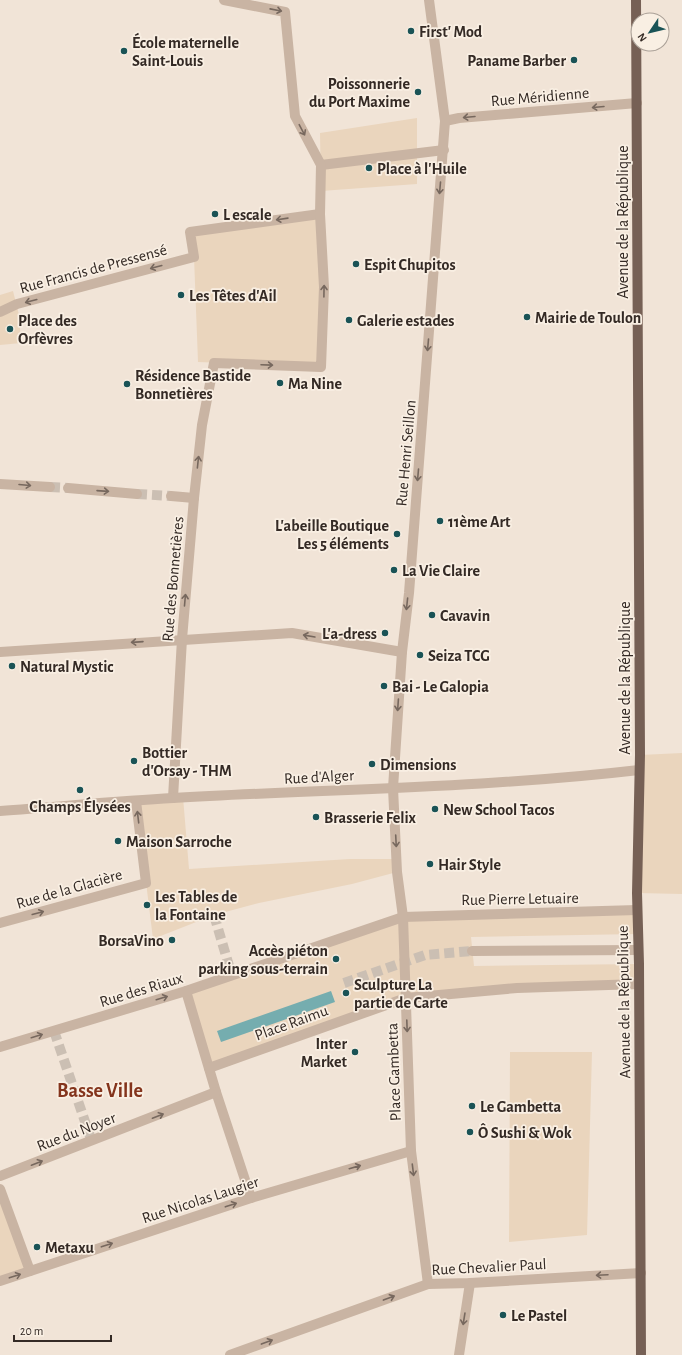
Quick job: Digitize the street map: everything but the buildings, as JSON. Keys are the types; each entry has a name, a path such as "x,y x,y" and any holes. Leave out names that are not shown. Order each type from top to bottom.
{"main road":[{"name":"Avenue de la République","path":"636,0 640,770 637,910 639,984 641,1355"}],"street":[{"path":"224,0 285,12 295,116 321,165 320,214"},
{"name":"Rue Henri Seillon","path":"393,788 402,652 409,594 444,150 445,121 429,0"},
{"name":"Rue Méridienne","path":"445,121 459,118 637,103"},
{"path":"321,165 444,150"},
{"name":"Rue Francis de Pressensé","path":"0,312 17,304 194,257 190,232 320,214"},
{"name":"Rue des Bonnetières","path":"173,798 182,639 194,498 202,425 214,363 321,367 324,287 320,214"},
{"path":"0,484 50,487"},
{"path":"68,488 137,494"},
{"path":"172,496 194,498"},
{"path":"0,652 292,633 402,652"},
{"name":"Rue d'Alger","path":"0,811 173,798 393,788 585,776 640,770"},
{"name":"Place Gambetta","path":"393,788 397,872 403,917 410,1151 428,1284"},
{"name":"Rue de la Glacière","path":"0,923 146,883 136,801"},
{"name":"Rue Pierre Letuaire","path":"403,917 637,910"},
{"name":"Rue des Riaux","path":"0,1047 186,991 403,917"},
{"path":"472,951 638,950"},
{"path":"406,998 517,988 639,984"},
{"path":"186,991 216,1092 251,1198"},
{"name":"Place Raimu","path":"209,1068 406,998"},
{"name":"Rue du Noyer","path":"0,1176 216,1092"},
{"name":"Rue Nicolas Laugier","path":"0,1281 251,1198 410,1151"},
{"path":"0,1189 30,1271"},
{"name":"Rue Chevalier Paul","path":"230,1355 428,1284 641,1273"},
{"path":"459,1355 470,1283"}],"shaded area":[{"name":"Place à l'Huile","path":"417,118 417,184 321,191 320,133"},
{"path":"320,214 321,367 198,362 194,257 190,232"},
{"name":"Place des Orfèvres","path":"13,291 19,315 21,343 0,345 0,295"},
{"path":"682,753 682,894 637,893 640,755"},
{"path":"183,797 189,869 350,859 396,859 397,872 352,884 259,903 214,915 153,939 136,801"},
{"path":"637,910 638,934 471,937 474,966 639,964 639,984 406,998 209,1068 186,991 403,917"},
{"path":"510,1052 592,1052 587,1235 509,1242"},
{"path":"0,1192 30,1271 0,1281"}],"water":[{"path":"331,991 335,1002 221,1042 217,1031"}],"tunnel":[{"path":"50,487 68,488"},
{"path":"137,494 171,496"},
{"path":"214,915 232,976"},
{"path":"344,983 425,955 472,951"},
{"path":"54,1031 92,1142"}],"place":[{"name":"First' Mod","path":"411,31"},
{"name":"École maternelle Saint-Louis","path":"124,51"},
{"name":"Paname Barber","path":"574,60"},
{"name":"Poissonnerie du Port Maxime","path":"418,92"},
{"name":"Place à l'Huile","path":"369,168"},
{"name":"L escale","path":"215,214"},
{"name":"Espit Chupitos","path":"356,264"},
{"name":"Les Têtes d'Ail","path":"181,295"},
{"name":"Mairie de Toulon","path":"527,317"},
{"name":"Galerie estades","path":"349,320"},
{"name":"Place des Orfèvres","path":"10,329"},
{"name":"Ma Nine","path":"280,383"},
{"name":"Résidence Bastide Bonnetières","path":"127,384"},
{"name":"11ème Art","path":"440,521"},
{"name":"L'abeille Boutique Les 5 éléments","path":"397,534"},
{"name":"La Vie Claire","path":"394,570"},
{"name":"Cavavin","path":"432,615"},
{"name":"L'a-dress","path":"385,633"},
{"name":"Seiza TCG","path":"420,655"},
{"name":"Natural Mystic","path":"12,666"},
{"name":"Bai - Le Galopia","path":"384,686"},
{"name":"Bottier d'Orsay - THM","path":"134,761"},
{"name":"Dimensions","path":"372,764"},
{"name":"Champs Élysées","path":"80,790"},
{"name":"New School Tacos","path":"435,809"},
{"name":"Brasserie Felix","path":"316,817"},
{"name":"Maison Sarroche","path":"118,841"},
{"name":"Hair Style","path":"430,864"},
{"name":"Les Tables de la Fontaine","path":"147,905"},
{"name":"BorsaVino","path":"172,940"},
{"name":"Accès piéton parking sous-terrain","path":"336,959"},
{"name":"Sculpture La partie de Carte","path":"346,993"},
{"name":"Inter Market","path":"355,1052"},
{"name":"Le Gambetta","path":"472,1106"},
{"name":"Ô Sushi & Wok","path":"470,1132"},
{"name":"Metaxu","path":"37,1247"},
{"name":"Le Pastel","path":"503,1315"}],"district":[{"name":"Basse Ville","path":"100,1090"}]}
